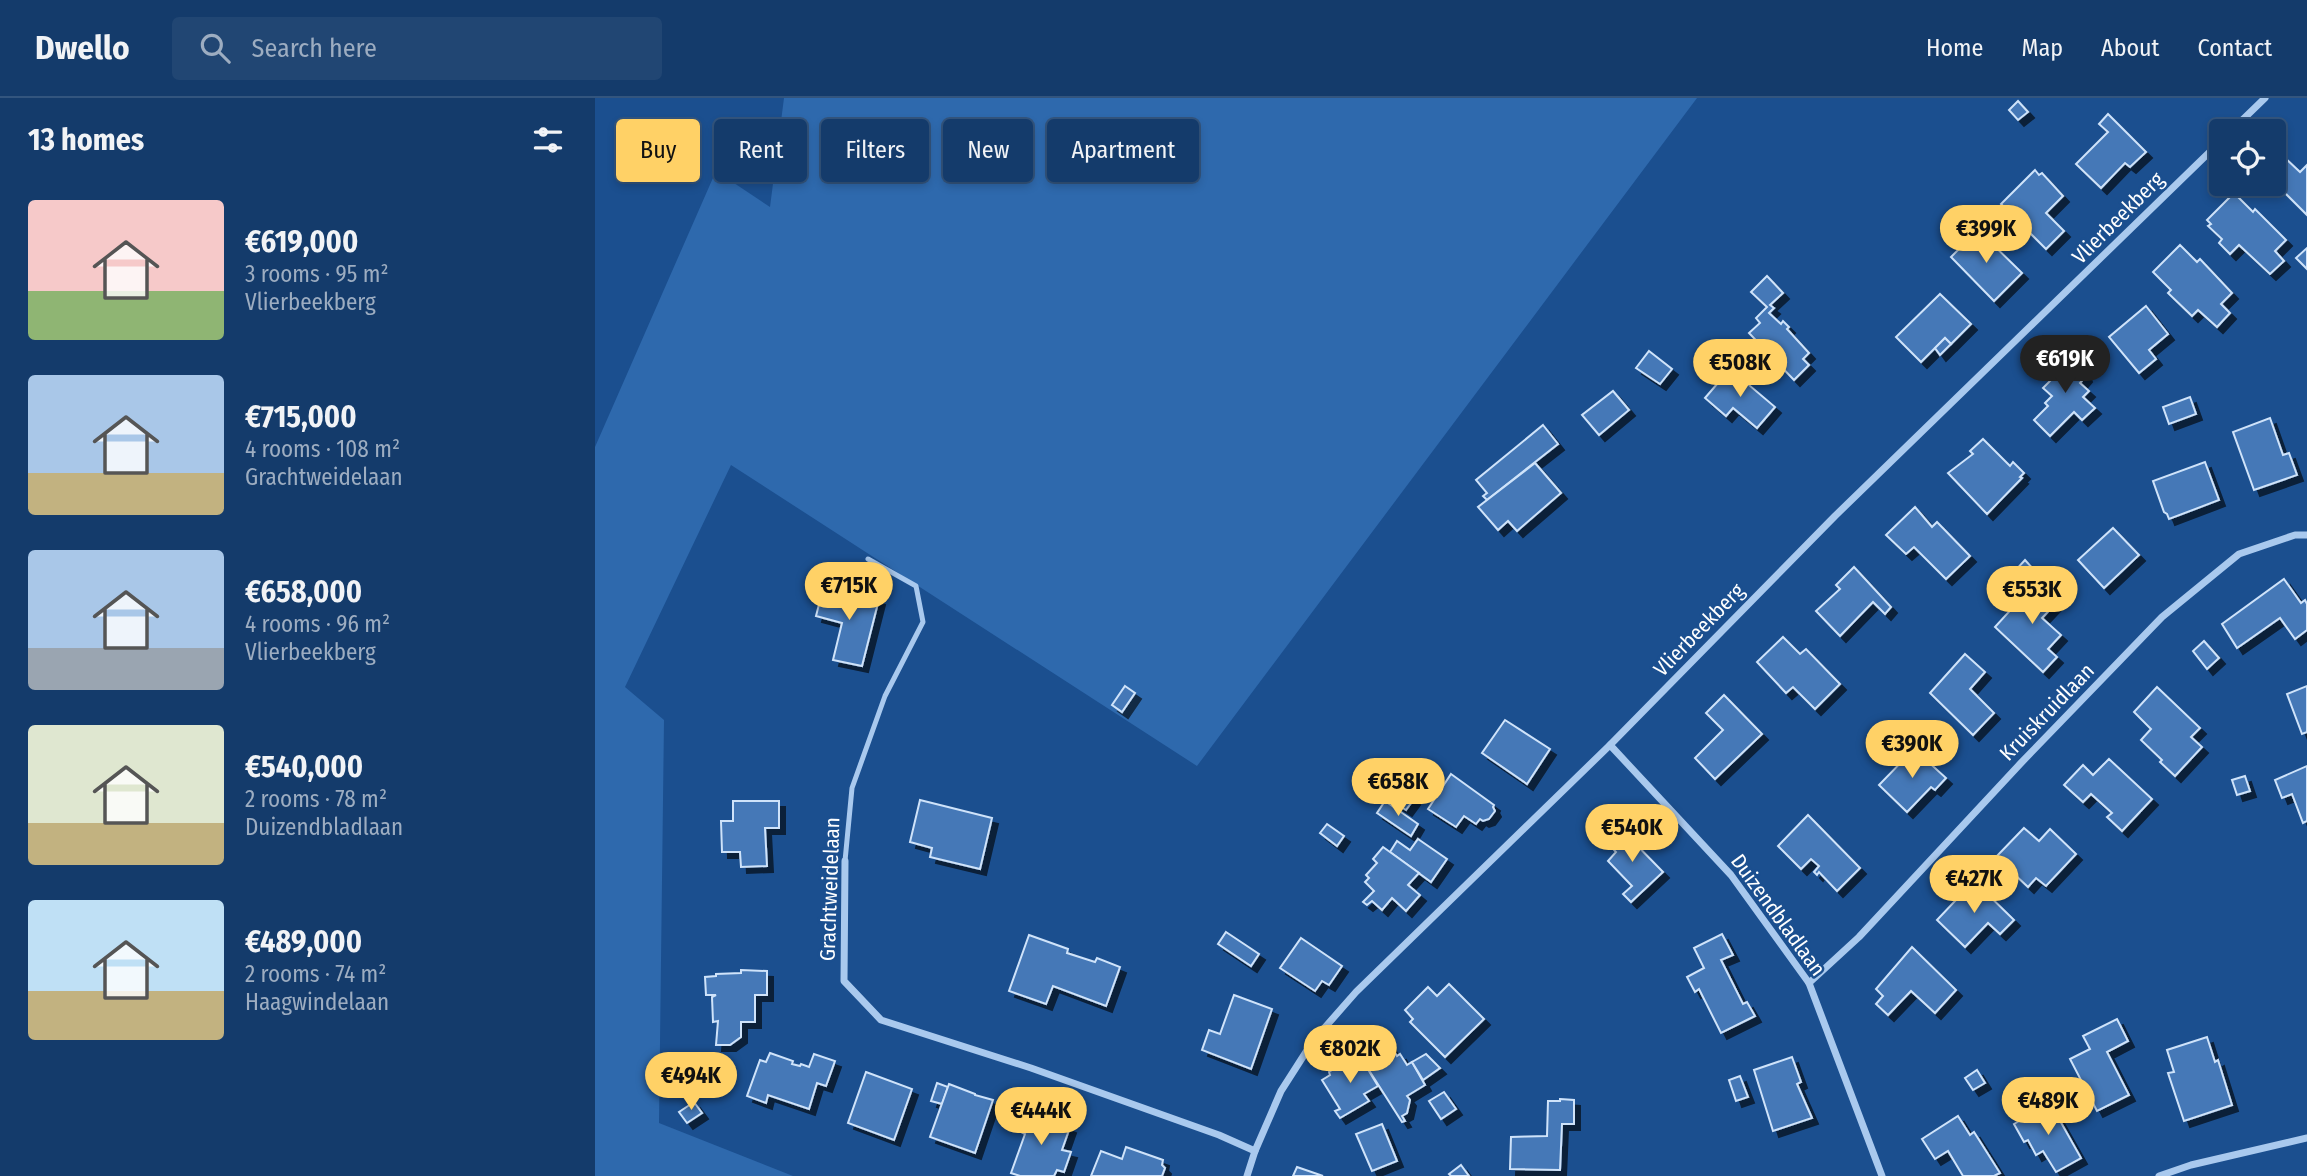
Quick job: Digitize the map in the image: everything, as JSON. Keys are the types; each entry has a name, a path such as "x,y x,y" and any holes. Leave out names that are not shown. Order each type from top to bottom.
{"street":[{"path":"2243,119 2265,98"},
{"name":"Vlierbeekberg","path":"1247,1176 1281,1091 1313,1041 1356,992 1610,745 1835,516 2209,153"},
{"name":"Kruiskruidlaan","path":"1809,983 1859,937 2162,617 2239,554 2295,535 2307,535"},
{"name":"Duizendbladlaan","path":"1610,745 1731,875 1809,983 1882,1176"},
{"name":"Grachtweidelaan","path":"845,861 844,981 881,1020 1031,1068 1219,1135 1255,1151"},
{"path":"2159,1176 2307,1138"}],"lane":[{"name":"Grachtweidelaan","path":"845,861 852,788 885,696 923,622 916,586 868,559"}],"shaded area":[{"path":"784,98 1697,98 1197,766 731,465 625,687 664,720 659,1123 793,1176 595,1176 595,447 714,176 714,182 732,182 770,207 773,182 807,182 807,119 781,119"}],"building":[{"path":"2018,101 2028,112 2018,120 2009,110"},
{"path":"2108,114 2146,152 2130,167 2125,163 2101,188 2076,164 2108,132 2099,124"},
{"path":"2286,159 2300,172 2307,165 2307,215 2286,194"},
{"path":"2035,170 2039,175 2042,173 2063,196 2046,213 2064,231 2046,249 2001,204"},
{"path":"2231,196 2237,196 2253,212 2255,209 2286,240 2275,251 2284,261 2270,274 2239,245 2230,254 2219,243 2222,239 2208,226 2211,224 2207,220"},
{"path":"1978,230 2022,273 1994,301 1951,257"},
{"path":"2180,245 2197,262 2200,259 2232,293 2221,304 2230,313 2217,327 2198,310 2192,316 2168,293 2171,290 2153,272"},
{"path":"2307,248 2307,269 2296,258"},
{"path":"1767,276 1783,293 1770,305 1774,308 1769,313 1781,324 1783,321 1789,327 1787,329 1809,353 1803,359 1809,365 1794,380 1749,333 1760,323 1756,318 1767,307 1751,292"},
{"path":"1940,294 1971,324 1951,344 1945,338 1921,362 1896,337"},
{"path":"2146,306 2168,334 2149,350 2156,359 2139,373 2109,337"},
{"path":"1945,338 1951,344 1940,355 1935,348"},
{"path":"1649,351 1672,369 1660,384 1636,368"},
{"path":"2071,352 2080,361 2086,376 2080,383 2089,391 2083,397 2095,408 2082,420 2074,412 2050,436 2034,420 2048,406 2045,403 2052,396 2043,388 2053,378 2049,374"},
{"path":"1730,369 1775,407 1757,428 1733,408 1726,416 1705,398"},
{"path":"1613,391 1629,410 1599,435 1582,415"},
{"path":"2190,397 2196,414 2169,424 2163,407"},
{"path":"2270,418 2283,455 2289,453 2297,475 2254,490 2233,432"},
{"path":"1543,425 1558,444 1487,500 1483,496 1487,493 1476,480"},
{"path":"1983,439 2010,466 2013,462 2024,473 1987,514 1948,473 1973,454 1970,451"},
{"path":"2205,462 2219,500 2169,519 2153,481"},
{"path":"1535,463 1561,493 1517,531 1508,521 1498,530 1478,507"},
{"path":"1915,507 1932,527 1937,522 1970,556 1946,579 1914,547 1906,554 1886,535"},
{"path":"2113,528 2139,555 2104,588 2078,560"},
{"path":"2025,560 2035,571 2025,581 2014,572"},
{"path":"1854,567 1891,607 1885,614 1873,602 1840,636 1816,611 1840,589 1836,585"},
{"path":"2284,579 2301,603 2305,600 2307,604 2307,630 2295,639 2280,618 2237,648 2222,624"},
{"path":"2038,580 2059,600 2042,618 2061,635 2048,649 2057,657 2043,672 1995,627"},
{"path":"824,585 879,599 862,666 833,660 842,623 816,616"},
{"path":"1783,637 1800,654 1806,649 1840,684 1815,709 1793,687 1786,693 1757,662"},
{"path":"2204,641 2219,658 2207,669 2193,651"},
{"path":"1965,654 1985,672 1970,689 1994,713 1973,735 1930,693"},
{"path":"1125,686 1135,693 1122,712 1112,705"},
{"path":"2307,686 2307,732 2302,734 2287,694"},
{"path":"2157,687 2200,728 2191,737 2202,747 2175,776 2141,740 2151,729 2134,712"},
{"path":"1724,695 1762,734 1715,779 1695,758 1723,730 1706,713"},
{"path":"1505,720 1550,749 1527,784 1482,753"},
{"path":"1914,749 1946,778 1935,790 1931,787 1907,812 1879,785"},
{"path":"2109,759 2152,799 2122,831 2107,817 2112,813 2091,794 2083,802 2064,785 2083,765 2093,775"},
{"path":"2307,766 2307,821 2303,823 2292,794 2282,798 2275,780"},
{"path":"1374,772 1414,799 1406,810 1366,784"},
{"path":"1451,774 1494,805 1495,811 1489,819 1480,819 1476,824 1464,816 1456,827 1428,809"},
{"path":"2245,776 2250,791 2237,795 2232,780"},
{"path":"920,800 992,818 980,869 930,857 932,848 910,842"},
{"path":"733,801 779,801 779,828 765,828 767,866 741,867 740,852 722,852 721,821 733,821"},
{"path":"1385,801 1418,824 1411,836 1377,813"},
{"path":"1808,815 1860,868 1837,891 1819,872 1817,875 1814,872 1819,866 1811,859 1801,869 1778,846"},
{"path":"1327,824 1344,836 1337,846 1320,833"},
{"path":"1620,828 1663,872 1631,902 1623,894 1632,886 1608,861 1616,852 1606,841"},
{"path":"2024,828 2039,841 2050,829 2076,854 2046,886 2036,878 2028,887 1996,857"},
{"path":"1418,839 1447,859 1431,882 1390,852 1397,841 1410,850"},
{"path":"1383,847 1419,873 1408,885 1420,895 1406,911 1392,898 1382,910 1372,901 1367,905 1363,902 1374,891 1365,882 1369,878 1366,875 1377,863 1373,859"},
{"path":"1974,881 2014,920 2000,934 1988,923 1965,947 1937,920"},
{"path":"1226,932 1259,954 1251,966 1218,944"},
{"path":"1722,934 1733,955 1721,960 1743,1004 1747,1002 1755,1016 1721,1033 1699,989 1695,992 1687,977 1704,968 1694,948"},
{"path":"1029,935 1068,949 1067,953 1095,962 1097,958 1120,967 1106,1006 1053,986 1046,1004 1009,991"},
{"path":"1301,938 1342,966 1329,985 1322,981 1315,991 1280,968"},
{"path":"1912,947 1956,990 1935,1013 1911,991 1888,1015 1876,1004 1883,996 1876,989"},
{"path":"741,970 767,971 767,995 755,995 755,1022 741,1022 741,1037 730,1045 716,1045 718,1021 713,1022 712,997 716,995 706,995 705,977 741,973"},
{"path":"1449,984 1484,1019 1445,1057 1410,1022 1413,1019 1405,1010 1428,987 1437,996"},
{"path":"1234,995 1272,1009 1251,1069 1202,1050 1209,1030 1220,1034"},
{"path":"2117,1019 2128,1041 2107,1052 2129,1095 2097,1111 2070,1059 2090,1049 2083,1036"},
{"path":"2207,1037 2215,1062 2218,1060 2232,1105 2184,1121 2168,1073 2174,1072 2167,1050"},
{"path":"1387,1041 1407,1065 1412,1062 1425,1085 1407,1096 1410,1100 1407,1113 1402,1116 1405,1121 1402,1122 1358,1053"},
{"path":"770,1053 800,1066 809,1067 814,1054 835,1061 826,1086 817,1083 809,1109 768,1095 766,1103 747,1096 760,1060 766,1062"},
{"path":"1358,1053 1378,1086 1364,1094 1369,1101 1340,1118 1335,1111 1340,1109 1322,1080 1330,1075 1329,1072"},
{"path":"1426,1054 1440,1068 1423,1080 1412,1062"},
{"path":"1792,1057 1801,1082 1797,1084 1812,1118 1773,1131 1754,1070"},
{"path":"1977,1070 1985,1083 1973,1090 1965,1078"},
{"path":"866,1072 912,1089 894,1140 848,1123"},
{"path":"1740,1076 1748,1097 1736,1101 1729,1080"},
{"path":"937,1083 948,1087 942,1104 931,1101"},
{"path":"949,1084 993,1100 975,1153 930,1137"},
{"path":"1444,1092 1456,1109 1441,1119 1429,1101"},
{"path":"1574,1100 1574,1124 1562,1124 1560,1170 1510,1169 1511,1137 1547,1136 1548,1101"},
{"path":"694,1102 702,1113 687,1123 679,1112"},
{"path":"2050,1103 2081,1158 2056,1172 2043,1151 2036,1155 2028,1140 2024,1142 2014,1124"},
{"path":"1026,1111 1070,1127 1062,1150 1071,1152 1064,1172 1057,1170 1054,1176 1020,1176 1011,1173 1025,1134 1019,1131"},
{"path":"1958,1116 1970,1135 1974,1132 2000,1173 1994,1176 1963,1176 1948,1151 1935,1159 1922,1139"},
{"path":"1382,1124 1397,1161 1372,1171 1356,1134"},
{"path":"1126,1147 1163,1160 1162,1165 1165,1168 1162,1176 1091,1176 1101,1151 1122,1159"},
{"path":"1461,1165 1469,1176 1449,1174"},
{"path":"1297,1167 1323,1176 1293,1176"}]}
